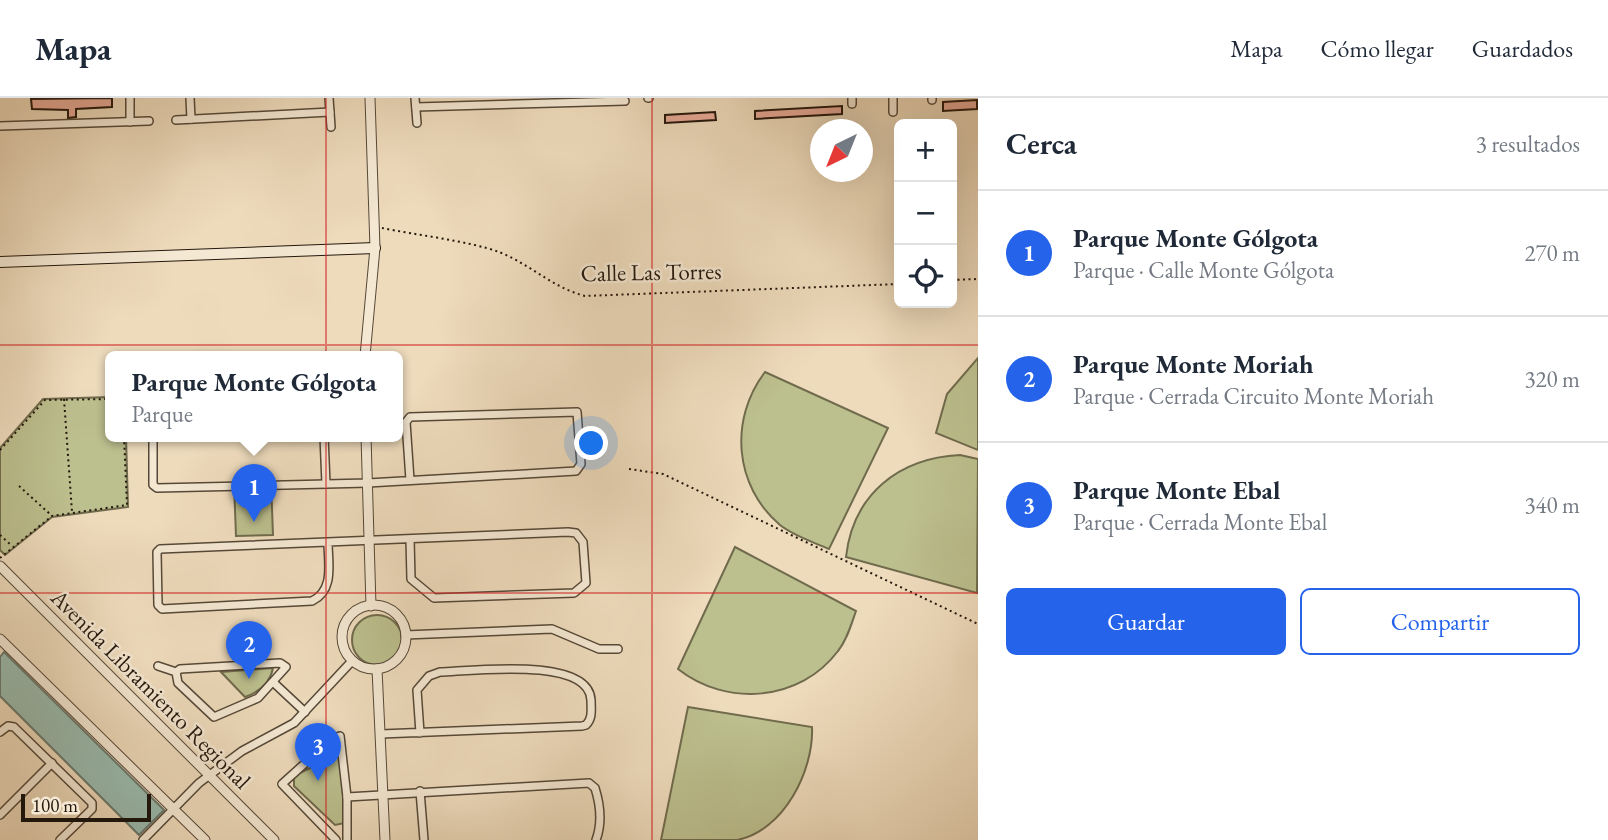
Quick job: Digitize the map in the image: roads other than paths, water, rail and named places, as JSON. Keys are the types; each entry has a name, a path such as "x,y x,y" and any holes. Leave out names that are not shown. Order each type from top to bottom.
{"main road":[{"path":"0,262 375,247"}],"street":[{"path":"130,98 130,122"},
{"path":"190,98 191,119"},
{"path":"329,98 331,127"},
{"path":"365,351 375,247 370,98"},
{"path":"893,98 893,111"},
{"path":"417,123 416,102 603,99 625,101"},
{"path":"176,120 330,112"},
{"path":"0,126 149,121"},
{"path":"153,442 155,487 368,483 576,471 581,464 578,412 410,417 406,422 410,480"},
{"path":"324,442 326,484"},
{"path":"366,442 371,606"},
{"path":"328,542 328,583 321,595 312,601 159,607 157,552 160,549 410,538 576,533 583,542 586,583 574,593 433,598 411,579 410,538"},
{"name":"Avenida Libramiento Regional","path":"0,566 274,840"},
{"path":"371,606 391,611 399,618 405,635 399,657 391,664 377,669 360,667 352,661 345,652 342,632 352,614 371,606"},
{"path":"405,635 552,629 599,649 618,649"},
{"path":"1,643 205,840"},
{"path":"143,840 209,775 242,751 285,731 352,661"},
{"path":"158,666 176,672 180,669 286,664 274,683 258,698 214,717 178,683 176,672"},
{"path":"381,734 420,733 586,725 592,714 590,692 584,682 534,668 440,672 429,676 416,690 420,733"},
{"path":"377,669 385,840"},
{"path":"274,683 305,712"},
{"path":"2,730 14,727 92,803 92,809 60,840"},
{"path":"336,840 282,784 332,739 340,736 347,797 347,840"},
{"path":"0,815 52,763"},
{"path":"347,797 589,783 596,788 599,803 600,830 596,840"},
{"path":"420,791 424,840"}],"water":[{"path":"4,652 164,810 139,835 0,696 0,657"}],"place":[{"name":"Parque Monte Gólgota","path":"254,522"},
{"name":"Parque Monte Moriah","path":"249,679"},
{"name":"Parque Monte Ebal","path":"318,781"}]}
